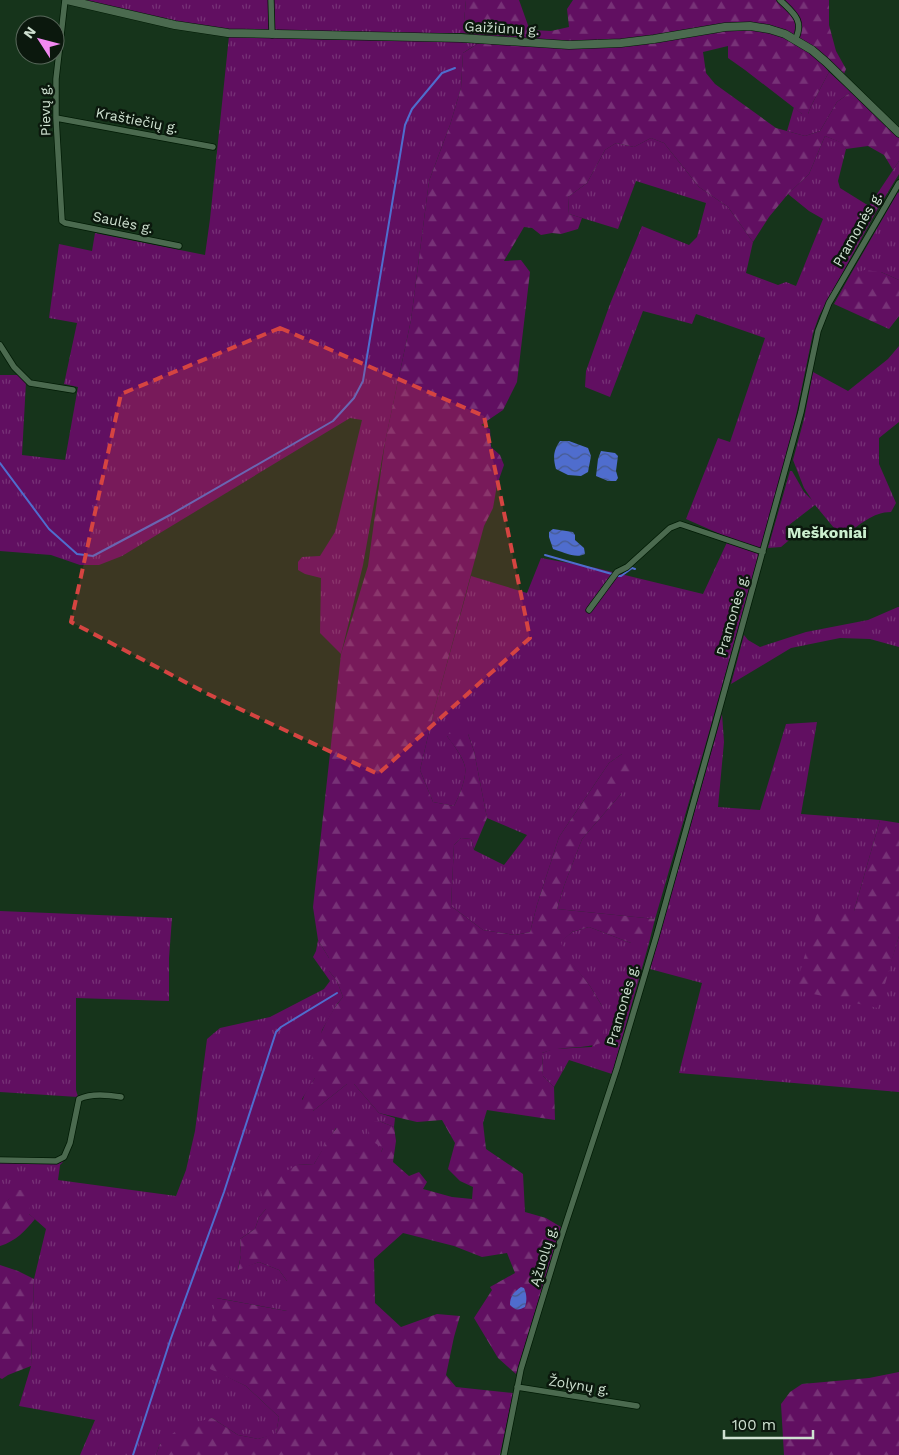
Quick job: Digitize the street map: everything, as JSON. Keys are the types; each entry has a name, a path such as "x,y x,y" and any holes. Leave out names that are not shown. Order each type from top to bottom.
{"main road":[{"name":"Gaižiūnų g.","path":"66,0 175,25 228,33 272,35 461,38 569,44 621,43 737,26 769,29 786,34 812,50 899,133"}],"street":[{"name":"Pievų g.","path":"62,221 56,118 56,79 66,0"},
{"path":"271,0 272,35"},
{"path":"780,0 797,17 799,27 795,40"},
{"name":"Kraštiečių g.","path":"56,118 213,147"},
{"name":"Pramonės g.","path":"617,1068 658,929 763,552 801,412 818,330 829,304 899,183"},
{"name":"Saulės g.","path":"62,221 178,246"},
{"path":"0,345 14,366 30,383 73,390"},
{"path":"588,610 617,572 627,567 670,528 680,524 763,552"},
{"name":"Ąžuolų g.","path":"504,1455 516,1387 560,1241 617,1068"},
{"path":"0,1160 56,1161 64,1157 70,1143 79,1099 86,1096 110,1095 121,1097"},
{"name":"Žolynų g.","path":"516,1387 637,1406"}],"highlighted area":[{"path":"280,328 484,416 530,638 378,774 208,694 71,622 121,394"}],"green space":[{"path":"81,0 466,0 463,33 339,34 230,29 182,24"},
{"path":"466,0 519,0 531,30 551,31 569,27 567,9 573,0 829,0 829,25 836,51 846,69 844,74 829,60 824,65 829,72 808,114 802,114 728,58 728,46 703,52 706,73 715,84 776,128 805,136 820,131 837,102 851,92 899,138 899,161 893,170 884,155 868,146 846,149 842,143 825,136 809,174 788,194 769,217 753,242 728,207 699,187 664,143 651,138 634,147 616,143 605,150 587,183 568,197 569,214 582,218 578,229 561,234 541,235 532,228 524,227 504,261 521,260 530,272 517,382 503,410 481,425 490,429 491,447 500,455 504,465 497,485 493,508 484,526 420,770 433,802 454,806 464,781 465,767 460,755 447,736 455,725 468,734 474,751 487,818 474,849 471,839 461,838 454,845 451,906 483,930 515,935 530,932 559,837 609,763 622,754 633,765 621,794 582,839 557,909 655,919 649,943 631,943 589,927 572,932 561,942 564,953 590,986 602,1006 604,1042 542,1053 543,1076 554,1087 555,1120 487,1110 483,1123 486,1149 523,1174 525,1212 546,1218 561,1227 516,1374 498,1358 474,1318 492,1290 490,1287 515,1273 507,1253 482,1257 454,1246 403,1233 374,1259 375,1303 401,1327 437,1314 460,1316 446,1375 456,1387 513,1393 500,1455 156,1455 160,1444 182,1426 212,1418 238,1435 258,1439 276,1433 279,1417 246,1386 210,1369 207,1348 216,1298 287,1311 287,1281 279,1270 259,1262 238,1270 241,1255 240,1239 255,1229 259,1217 266,1209 261,1192 268,1181 297,1165 314,1164 330,1136 343,1122 352,1123 357,1131 355,1154 372,1148 381,1152 383,1148 370,1140 368,1123 379,1121 394,1127 396,1141 393,1162 409,1176 419,1172 427,1182 423,1189 452,1197 472,1199 473,1187 460,1181 448,1169 455,1143 442,1120 417,1122 379,1113 354,1084 347,1084 313,1111 303,1114 302,1109 304,1095 315,1078 309,1067 315,1048 326,1022 343,997 337,981 329,971 329,958 318,940 313,907 341,654 368,566 385,442 411,320 429,181 450,125 461,88 463,53 479,43 475,35 463,33"},
{"path":"229,36 479,43 463,53 461,88 450,125 429,181 411,320 385,442 363,565 341,654 320,633 321,578 298,570 298,562 302,557 320,556 335,532 362,420 350,418 122,556 99,565 80,565 51,555 0,551 0,375 20,375 26,382 22,455 65,460 78,387 64,384 77,323 49,318 59,244 92,251 95,233 205,255"},
{"path":"829,72 851,92 837,102 820,131 805,136 787,131 794,107 802,114 808,114"},
{"path":"825,136 843,143 846,149 838,181 840,188 869,206 899,161 899,174 819,316 813,333 789,446 655,919 557,909 582,839 621,794 622,754 609,763 559,837 530,932 515,935 483,930 451,906 454,845 461,838 471,839 474,850 504,865 527,835 487,818 474,751 468,734 447,736 460,755 465,767 464,781 454,806 433,802 420,770 471,576 527,593 541,558 596,568 703,594 729,538 686,519 718,438 730,442 765,338 696,314 692,324 643,311 610,397 585,387 586,371 610,304 642,226 689,245 697,237 706,203 636,181 618,229 569,214 568,197 587,183 605,150 616,143 634,147 651,138 664,143 699,187 728,207 753,242 746,273 778,285 786,282 796,286 823,219 809,211 788,194 809,174"},
{"path":"898,192 899,280 881,272 848,279"},
{"path":"864,270 881,272 899,280 899,316 889,329 834,304 848,279"},
{"path":"899,346 899,422 879,438 879,464 896,503 891,512 872,517 845,536 839,534 815,505 789,525 794,536 781,547 768,548 790,471 792,471 804,492 812,500 804,488 793,460 804,419 813,372 848,391 888,359"},
{"path":"898,607 899,647 870,639 840,638 791,648 731,684 744,635 748,640 760,647 806,632 868,620"},
{"path":"722,714 724,742 718,807 760,810 786,724 817,722 801,814 880,820 854,911 877,1007 899,936 899,1092 679,1073 702,983 650,969"},
{"path":"880,820 899,823 899,936 878,1008 795,990 817,912 854,911"},
{"path":"0,911 172,918 169,958 169,1001 76,998 76,1090 78,1097 0,1092"},
{"path":"589,927 631,943 649,943 612,1074 569,1060 554,1087 543,1076 542,1053 553,1049 592,1047 602,1006 590,986 563,953 560,942 572,932"},
{"path":"318,940 329,958 329,971 337,981 343,997 322,1030 315,1078 302,1099 313,1111 347,1084 354,1084 379,1113 395,1118 394,1127 379,1121 383,1148 381,1152 355,1154 336,1128 314,1164 297,1165 259,1217 255,1229 240,1239 241,1255 238,1269 259,1262 279,1270 287,1281 287,1311 217,1298 210,1368 246,1386 279,1417 276,1434 258,1439 238,1435 212,1418 160,1444 156,1455 80,1455 95,1420 19,1406 31,1366 34,1279 46,1229 11,1198 5,1202 0,1202 0,1159 56,1161 64,1157 60,1165 58,1180 176,1196 186,1170 195,1131 207,1039 220,1028 270,1017 324,989 330,981 313,957"},
{"path":"16,1190 31,1190 29,1214 35,1219 20,1235 0,1246 0,1202 10,1199"},
{"path":"0,1265 34,1279 31,1366 2,1379 0,1378"},
{"path":"899,1372 899,1455 784,1455 781,1404 790,1392 802,1384 869,1378"}],"water":[{"path":"560,441 569,441 588,448 591,456 588,472 581,476 568,475 556,469 554,455"},
{"path":"601,451 615,453 618,456 616,471 618,478 616,481 608,481 596,476"},
{"path":"553,529 573,532 575,540 584,548 585,554 578,556 553,549 549,532"},
{"path":"521,1287 524,1288 526,1293 525,1307 520,1309 513,1308 510,1305 511,1299 513,1294"}],"waterway":[{"path":"0,463 49,529 77,554 93,556 170,515 333,421 354,398 363,381 405,125 412,109 442,73 455,68"},
{"path":"545,555 612,574"},
{"path":"617,576 621,576 632,568 635,569"},
{"path":"133,1455 170,1341 224,1192 276,1032 281,1027 337,993"}],"district":[{"name":"Meškoniai","path":"827,532"}]}
